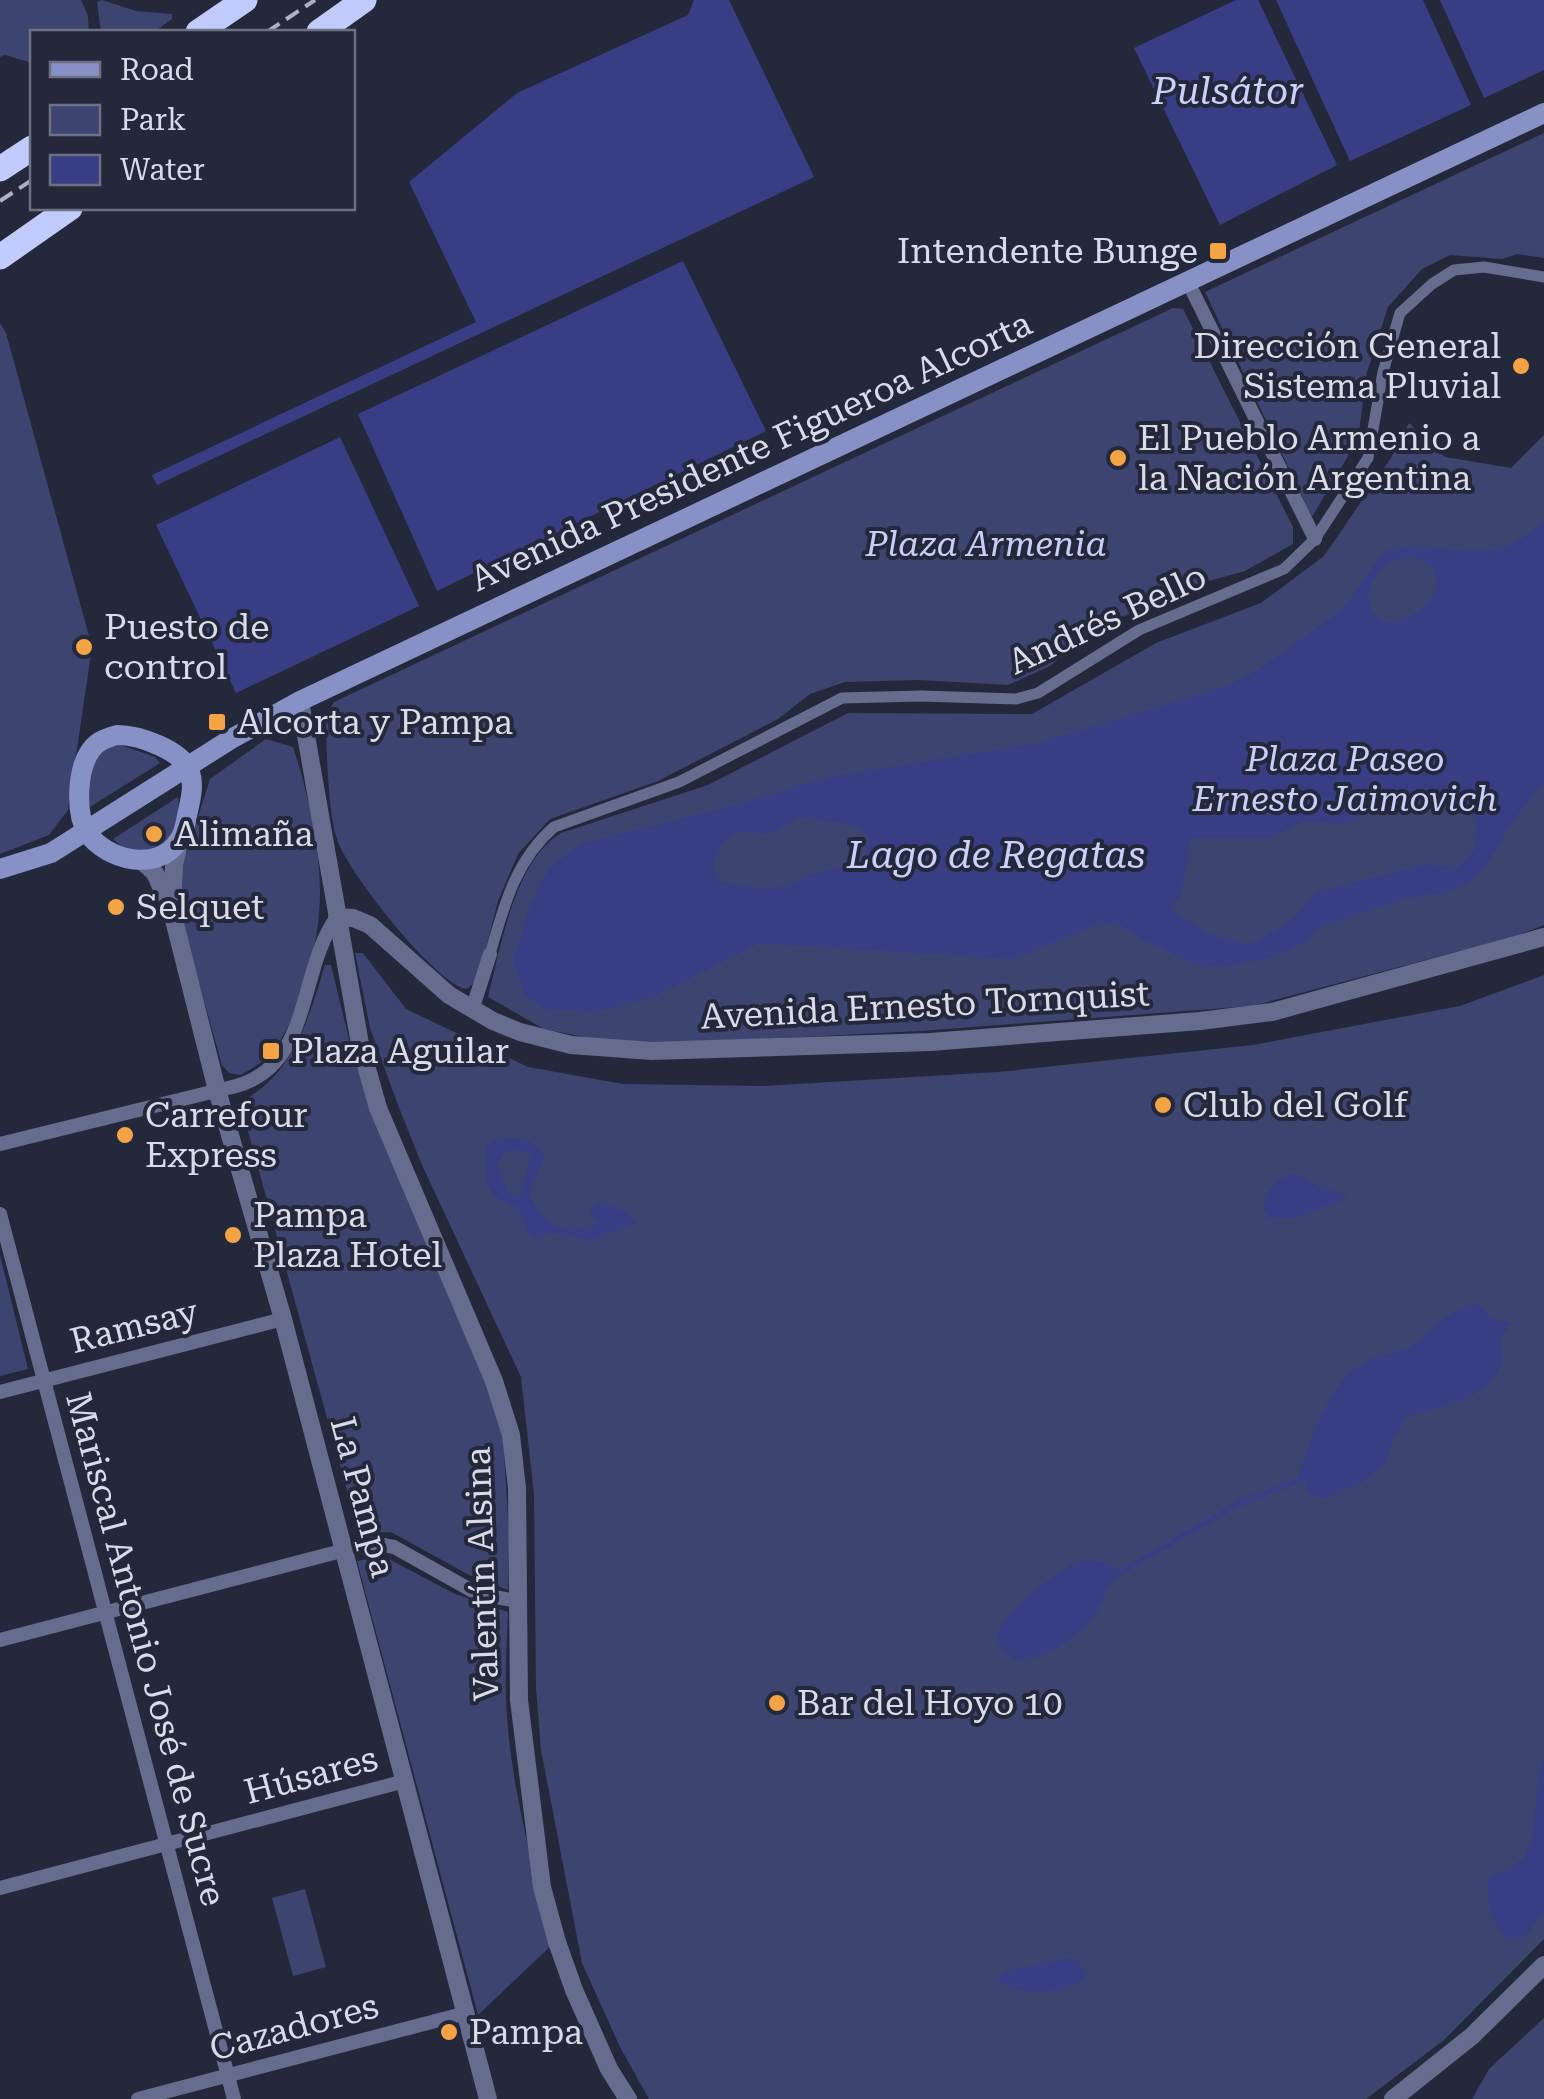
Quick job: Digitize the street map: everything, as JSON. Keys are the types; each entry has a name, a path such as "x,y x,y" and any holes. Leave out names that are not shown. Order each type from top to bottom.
{"highway":[{"path":"201,30 245,0"},
{"path":"322,30 364,0"},
{"path":"0,170 30,149"},
{"path":"0,256 67,210"}],"main road":[{"name":"Avenida Presidente Figueroa Alcorta","path":"0,870 51,854 245,731 300,701 1544,112"},
{"path":"128,735 166,750 188,767 192,787 180,839 162,856 142,861 111,852 88,833 80,813 80,798 86,760 98,743 128,735"}],"street":[{"name":"Andrés Bello","path":"472,1010 515,876 538,841 554,827 679,782 842,698 1016,699 1038,693 1139,630 1284,570 1315,540 1368,458 1383,372 1400,313 1454,270 1484,267 1544,277"},
{"path":"1186,280 1315,540"},
{"name":"Valentín Alsina","path":"300,701 356,1027 378,1108 494,1382 511,1436 517,1488 519,1700 542,1886 580,2004 628,2099"},
{"name":"La Pampa","path":"172,912 174,865 180,839"},
{"name":"La Pampa","path":"142,861 155,873 172,912 216,1090 283,1319 488,2099"},
{"path":"0,1144 250,1082 261,1075 289,1042 337,917"},
{"name":"Avenida Ernesto Tornquist","path":"337,917 370,925 420,972 472,1010 532,1036 607,1049 771,1050 1200,1021 1272,1012 1544,936"},
{"name":"Mariscal Antonio José de Sucre","path":"0,1214 234,2099"},
{"name":"Ramsay","path":"0,1392 283,1319"},
{"path":"0,1640 344,1550 384,1544 478,1594 517,1602"},
{"name":"Húsares","path":"0,1888 404,1781"},
{"path":"1393,2099 1472,2036 1544,1965"},
{"name":"Cazadores","path":"138,2099 466,2013"}],"green space":[{"path":"0,0 81,0 89,30 30,30 30,62 0,57"},
{"path":"97,2 172,14 172,19 157,30 101,30"},
{"path":"1544,133 1544,258 1518,254 1502,259 1450,255 1422,269 1388,307 1367,372 1358,439 1312,517 1205,292"},
{"name":"Plaza Armenia","path":"1173,308 1183,309 1293,527 1293,544 1245,571 1187,587 1096,629 1050,666 1008,685 919,680 845,682 810,694 778,719 658,781 550,819 518,854 498,901 478,979 467,989 435,969 374,899 344,854 334,827 326,715 334,702"},
{"path":"0,323 6,333 92,647 68,810 49,835 0,854"},
{"name":"Plaza Paseo Ernesto Jaimovich","path":"1409,423 1445,457 1511,468 1544,435 1544,925 1516,936 1252,1006 920,1031 662,1044 604,1041 544,1029 488,997 504,931 521,884 545,846 561,833 708,785 848,713 1032,714 1156,643 1261,603 1324,556 1391,458"},
{"path":"266,739 293,747 298,763 315,837 319,910 309,972 287,1029 270,1055 241,1075 229,1073 222,1065 178,908 178,879 210,779"},
{"path":"121,745 155,757 160,763 90,807 89,777 96,759 111,747"},
{"path":"178,797 175,827 160,847 139,853 113,839"},
{"path":"355,953 363,953 406,1009 528,1067 623,1084 763,1086 998,1072 1253,1045 1460,1006 1544,975 1544,1939 1444,2040 1366,2099 649,2099 620,2047 582,1963 541,1750 536,1688 534,1494 521,1377 398,1105 370,1028"},
{"path":"325,965 331,965 354,1060 488,1388 503,1435 508,1590 469,1575 391,1532 359,1534 240,1102 258,1091 286,1061 305,1025"},
{"path":"0,1255 28,1369 0,1376"},
{"path":"383,1556 455,1594 508,1612 506,1698 512,1760 553,1944 478,2015 357,1561"},
{"path":"305,1889 326,1967 293,1976 272,1898"},
{"path":"1544,2018 1544,2099 1472,2099 1489,2069"}],"water":[{"path":"694,0 729,0 814,177 157,485 152,475 476,322 409,182 517,93 688,15"},
{"name":"Pulsátor","path":"1236,0 1258,0 1337,165 1220,225 1134,48"},
{"path":"1276,0 1423,0 1471,105 1350,161"},
{"path":"1440,0 1544,0 1544,70 1484,98"},
{"path":"683,261 766,431 437,591 358,414"},
{"path":"340,437 419,606 236,693 156,525"},
{"name":"Lago de Regatas","path":"1544,519 1544,783 1518,814 1485,867 1470,881 1443,893 1405,898 1318,928 1305,942 1277,956 1222,967 1197,964 1143,940 1121,925 1101,923 1012,959 760,943 653,997 594,1012 545,1009 525,995 514,960 530,905 550,867 581,844 830,777 1039,743 1225,687 1255,672 1342,610 1384,552 1427,547 1486,551 1524,537","holes":["1410,556 1431,565 1436,587 1426,606 1406,618 1384,622 1369,603 1372,582 1388,565","1455,800 1476,818 1475,849 1457,868 1426,864 1316,893 1287,924 1249,945 1211,935 1170,909 1181,894 1191,838 1270,838 1302,821 1343,824 1396,803","798,817 854,825 868,835 868,848 858,863 808,875 786,886 761,889 720,882 714,860 725,841 743,831 774,832"]},
{"path":"513,1137 531,1142 545,1157 529,1192 539,1212 551,1224 568,1229 591,1227 597,1221 590,1215 593,1206 601,1202 625,1211 636,1223 593,1240 548,1232 540,1239 530,1236 518,1208 493,1195 487,1183 486,1147 492,1141","holes":["509,1151 531,1156 519,1198 507,1191 497,1166"]},
{"path":"1294,1173 1347,1198 1294,1218 1269,1218 1263,1207 1270,1190 1277,1181"},
{"path":"1479,1304 1489,1318 1510,1323 1502,1337 1502,1361 1492,1380 1471,1396 1407,1417 1386,1462 1362,1482 1323,1499 1309,1493 1305,1481 1238,1507 1114,1579 1088,1623 1059,1646 1036,1657 1014,1660 1002,1649 998,1634 1009,1615 1033,1592 1072,1565 1091,1560 1120,1570 1239,1500 1297,1479 1323,1412 1354,1370 1369,1360 1409,1348 1453,1313"},
{"path":"1544,1758 1544,1912 1527,1934 1515,1940 1506,1939 1490,1909 1488,1884 1490,1877 1527,1853"},
{"path":"1069,1958 1078,1961 1084,1971 1083,1979 1064,1988 1019,1990 999,1982 1002,1973"}],"railway":[{"path":"270,30 315,0"},
{"path":"0,201 30,181"}],"place":[{"name":"Intendente Bunge","path":"1218,251"},
{"name":"Dirección General Sistema Pluvial","path":"1521,366"},
{"name":"El Pueblo Armenio a la Nación Argentina","path":"1118,458"},
{"name":"Puesto de control","path":"84,647"},
{"name":"Alcorta y Pampa","path":"217,722"},
{"name":"Alimaña","path":"154,834"},
{"name":"Selquet","path":"116,907"},
{"name":"Plaza Aguilar","path":"271,1051"},
{"name":"Club del Golf","path":"1163,1105"},
{"name":"Carrefour Express","path":"125,1135"},
{"name":"Pampa Plaza Hotel","path":"233,1235"},
{"name":"Bar del Hoyo 10","path":"777,1703"},
{"name":"Pampa","path":"449,2032"}]}
